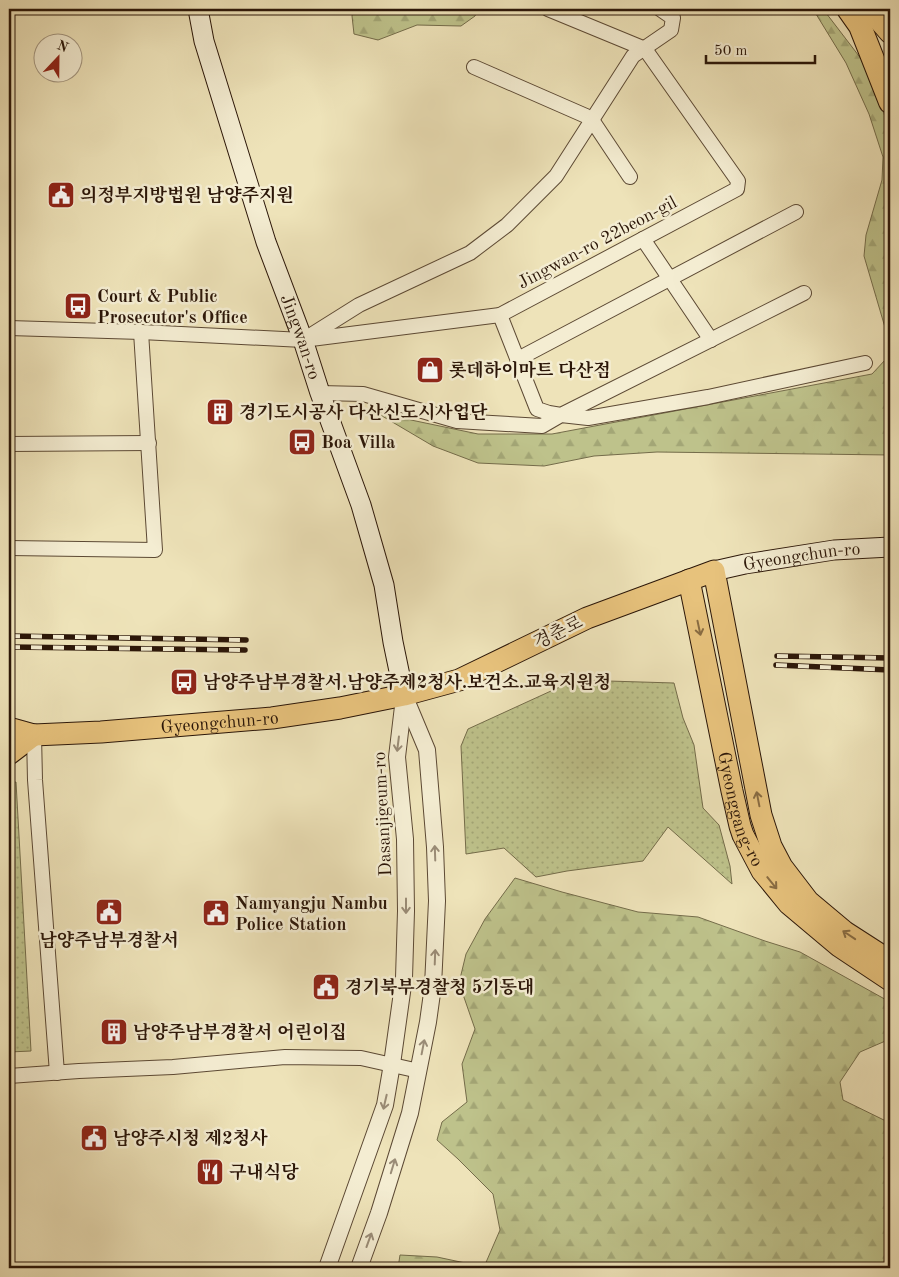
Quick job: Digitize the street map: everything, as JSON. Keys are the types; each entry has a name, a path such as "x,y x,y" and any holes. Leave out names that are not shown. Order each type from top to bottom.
{"highway":[{"path":"848,9 860,26 890,102"},
{"path":"870,9 890,32"}],"main road":[{"name":"Jingwan-ro","path":"198,9 204,41 266,242 303,340 320,393 361,505 384,585 404,695"},
{"name":"Gyeongchun-ro","path":"714,571 745,564 834,550 890,547"},
{"name":"경춘로","path":"404,695 459,680 587,618 714,571"},
{"name":"Gyeonggang-ro","path":"714,571 761,815 771,846 782,867 808,901 845,932 890,961"},
{"name":"Gyeonggang-ro","path":"689,580 740,826 762,871 789,904 839,946 890,980"},
{"name":"Gyeongchun-ro","path":"9,728 34,735 101,732 272,718 340,708 404,695"},
{"path":"9,754 34,735"}],"street":[{"path":"548,9 645,49"},
{"path":"303,340 359,305 470,254 507,225 556,176 633,56 671,30 673,18 660,9"},
{"name":"Jingwan-ro 22beon-gil","path":"9,328 303,340 500,316 737,189 738,180 645,49"},
{"path":"474,67 592,120 630,177"},
{"path":"518,359 796,212"},
{"path":"644,239 711,340"},
{"path":"320,393 363,394 457,420 542,426 804,294"},
{"path":"500,316 537,408 561,415 588,418 708,397 865,363"},
{"path":"9,548 155,550 141,332"},
{"path":"9,444 149,443"},
{"path":"359,1268 379,1213 410,1113 434,986 437,901 436,856 427,750 404,695"},
{"name":"Dasanjigeum-ro","path":"327,1268 385,1105 404,978 406,911 405,839 397,757 404,695"},
{"path":"34,735 58,1073"},
{"path":"9,1076 174,1067 285,1057 362,1058 419,1071"}],"green space":[{"path":"353,9 478,9 475,16 461,26 417,25 378,40 354,34"},
{"path":"811,9 823,9 862,60 883,110 890,135 890,455 657,452 594,456 544,466 478,463 433,446 372,410 478,434 552,434 872,374 886,359 889,341 864,256 866,235 882,180 883,157 869,114 846,63"},
{"path":"575,680 674,683 683,718 694,745 703,808 719,825 730,866 732,884 668,827 643,861 536,877 504,848 466,854 461,746 468,729"},
{"path":"16,782 31,1051 9,1052 9,783"},
{"path":"515,878 638,912 698,917 800,952 890,1002 890,1039 860,1052 840,1082 843,1100 890,1123 890,1268 398,1268 400,1255 437,1257 484,1267 500,1230 493,1194 437,1140 442,1122 467,1102 462,1064 475,1029 459,983 466,954 485,919"}],"railway":[{"path":"9,636 246,640"},
{"path":"9,647 245,650"},
{"path":"777,656 890,658"},
{"path":"776,665 890,670"}],"place":[{"name":"의정부지방법원 남양주지원","path":"61,195"},
{"name":"Court & Public Prosecutor's Office","path":"78,306"},
{"name":"롯데하이마트 다산점","path":"430,370"},
{"name":"경기도시공사 다산신도시사업단","path":"220,412"},
{"name":"Boa Villa","path":"302,442"},
{"name":"남양주남부경찰서.남양주제2청사.보건소.교육지원청","path":"184,682"},
{"name":"남양주남부경찰서","path":"109,912"},
{"name":"Namyangju Nambu Police Station","path":"216,913"},
{"name":"경기북부경찰청 5기동대","path":"326,987"},
{"name":"남양주남부경찰서 어린이집","path":"114,1032"},
{"name":"남양주시청 제2청사","path":"94,1138"},
{"name":"구내식당","path":"210,1172"}]}
